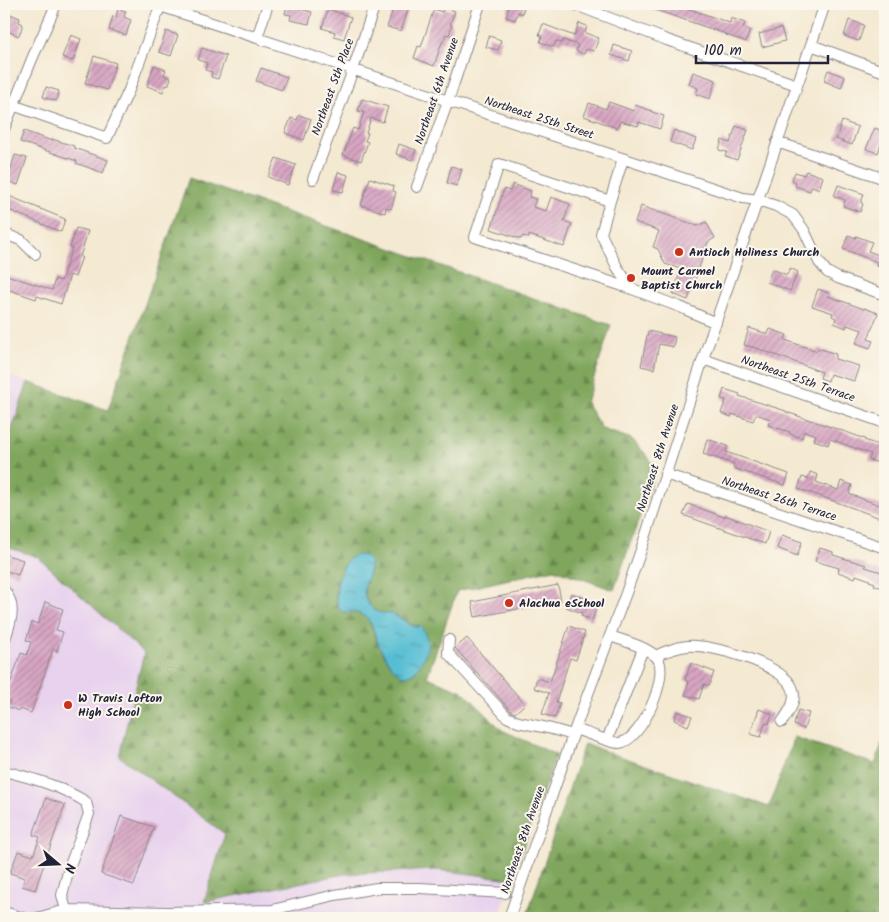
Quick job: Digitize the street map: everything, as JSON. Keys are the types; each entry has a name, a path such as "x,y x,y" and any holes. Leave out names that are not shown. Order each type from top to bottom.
{"street":[{"path":"4,129 8,104 56,4"},
{"path":"8,104 107,138 129,90 158,4"},
{"name":"Northeast 25th Street","path":"158,4 623,159 743,198 758,200 776,206 794,216 804,230 819,262 828,272 838,278 885,295"},
{"path":"257,38 268,4"},
{"name":"Northeast 5th Place","path":"313,179 353,70 374,4"},
{"name":"Northeast 6th Avenue","path":"417,186 480,4"},
{"path":"574,4 667,40 797,85"},
{"name":"Northeast 8th Avenue","path":"510,915 574,732 642,550 703,359 825,4"},
{"path":"811,46 885,72"},
{"path":"778,142 885,179"},
{"path":"623,159 601,234 617,267 632,289"},
{"path":"610,200 500,164 475,237 632,289 716,323"},
{"path":"4,234 21,240 35,254"},
{"name":"Northeast 25th Terrace","path":"703,359 885,423"},
{"name":"Northeast 26th Terrace","path":"665,474 885,548"},
{"path":"4,590 10,597 12,610 4,642"},
{"path":"449,640 448,653 507,717 518,722 574,732 618,743 625,742 630,738 647,716 659,680 660,664 658,658 643,648 610,636"},
{"path":"655,656 670,649 690,646 729,652 762,664 781,674 792,686 794,697 791,710 782,722"},
{"path":"607,740 643,648"},
{"path":"4,771 48,784 71,793 86,802 89,814 69,868 62,895 66,910"},
{"path":"38,918 66,910 168,912 272,910 335,895 377,888 420,888 505,893 521,882"},
{"path":"505,893 509,902 510,915"},
{"path":"4,912 23,918"}],"shaded area":[{"path":"4,374 28,382 4,452"},
{"name":"W Travis Lofton High School","path":"4,546 38,557 144,653 119,756 225,834 204,902 344,874 437,870 512,879 499,918 4,918"}],"green space":[{"path":"189,178 611,325 586,403 602,429 632,439 649,458 655,473 614,590 554,569 457,591 427,677 463,691 502,730 556,755 512,879 437,870 344,874 204,902 225,834 119,756 144,653 38,557 4,546 4,452 28,382 108,410","holes":["362,555 368,560 370,566 364,588 365,597 369,605 378,612 398,616 413,625 419,626 424,656 415,672 404,677 390,663 376,640 366,618 354,612 344,612 337,603 337,585 344,566 352,557"]},
{"path":"885,735 885,918 526,918 584,744 769,807 794,737 875,764"}],"water":[{"path":"359,555 369,560 370,569 364,590 365,597 373,609 378,612 395,615 412,626 420,626 426,636 426,653 415,671 410,674 402,676 391,666 379,646 372,625 366,617 355,612 341,611 338,607 336,596 338,580 346,562 353,556"}],"building":[{"path":"287,4 301,6 300,9 312,12 309,24 290,20 291,15 285,14"},
{"path":"395,4 410,4 401,31 387,27"},
{"path":"510,4 525,4 522,14 518,12 515,20 506,17"},
{"path":"641,4 675,4 730,23 731,18 745,23 743,28 750,30 746,42"},
{"path":"444,8 455,11 450,24 452,25 449,35 446,34 442,42 434,66 414,58 418,46 421,47 434,9 442,12"},
{"path":"118,9 126,11 124,17 131,20 126,35 109,30 113,16 116,17"},
{"path":"328,9 351,17 344,39 334,36 335,32 322,28"},
{"path":"10,14 20,18 19,22 23,24 19,36 4,30"},
{"path":"849,20 864,25 859,41 844,36"},
{"path":"579,23 587,26 585,33 599,38 594,51 586,49 584,54 576,51 578,45 563,40 561,43 556,41 554,47 540,42 542,36 539,35 543,24 574,36"},
{"path":"781,28 785,41 762,47 759,34"},
{"path":"166,31 178,35 171,56 159,52"},
{"path":"71,35 81,39 73,61 62,57"},
{"path":"489,36 501,40 498,50 486,47"},
{"path":"614,45 632,51 629,61 611,55"},
{"path":"202,48 226,56 218,79 211,77 212,72 205,70 207,63 198,60"},
{"path":"94,56 116,63 107,90 85,83"},
{"path":"154,65 166,70 164,75 171,78 163,92 147,86"},
{"path":"261,68 287,77 282,90 256,81"},
{"path":"828,70 845,77 841,88 824,81"},
{"path":"693,72 716,80 710,99 696,94 698,88 689,84"},
{"path":"46,87 59,91 56,101 43,97"},
{"path":"362,99 388,107 383,122 371,118 365,141 368,142 361,161 343,155 353,128 358,130 364,112 358,111"},
{"path":"609,102 634,111 635,105 664,116 660,129 639,122 638,126 620,121 617,128 584,116 589,103 606,109"},
{"path":"299,115 311,119 304,140 285,133 291,118 297,120"},
{"path":"842,121 858,127 852,145 836,139"},
{"path":"736,126 748,130 737,160 725,156 727,152 719,150 722,140 730,143"},
{"path":"875,128 885,132 878,153 866,149"},
{"path":"674,130 696,139 692,150 670,142"},
{"path":"24,131 52,141 52,139 74,146 74,148 108,160 103,173 76,163 77,161 20,142"},
{"path":"399,144 416,150 412,160 396,154"},
{"path":"15,155 27,158 18,185 7,181"},
{"path":"276,158 296,165 288,185 268,177"},
{"path":"451,166 462,169 457,186 447,183"},
{"path":"806,171 823,177 819,189 812,186 810,191 795,186 796,182 792,180 795,172 804,175"},
{"path":"338,172 348,175 343,192 333,190"},
{"path":"370,178 394,186 393,191 396,192 391,209 386,207 385,213 361,205"},
{"path":"513,184 531,191 529,197 536,199 533,207 546,211 551,197 570,204 564,221 572,224 564,247 529,235 529,238 523,236 521,239 491,229 504,189 510,191"},
{"path":"838,185 864,194 860,212 843,206 845,200 834,196"},
{"path":"4,194 65,219 61,232 4,208"},
{"path":"641,206 698,226 706,222 715,238 708,242 688,300 673,294 681,269 665,264 658,249 653,247 659,231 635,222"},
{"path":"76,228 88,231 75,277 70,275 61,304 37,296 36,299 4,288 4,274 52,290 55,279 61,281 72,248 70,248"},
{"path":"848,235 872,242 868,251 885,257 885,269 876,266 877,262 843,249"},
{"path":"790,268 798,272 790,291 767,282 772,269 787,275"},
{"path":"818,289 829,293 828,296 878,313 868,339 873,341 870,348 856,343 862,330 847,325 846,328 834,323 836,318 832,316 833,313 812,306"},
{"path":"749,328 768,334 770,329 787,335 785,340 817,351 818,348 836,354 835,359 859,366 854,381 830,374 828,381 820,378 822,372 744,345"},
{"path":"648,331 675,337 673,347 659,344 654,369 641,366"},
{"path":"724,389 884,447 879,463 869,460 871,454 830,439 828,445 814,440 816,435 804,431 802,438 790,434 790,432 768,425 770,419 756,414 753,421 732,414 731,417 721,413 726,400 721,399"},
{"path":"707,439 728,446 726,452 789,474 785,485 733,468 734,464 703,454"},
{"path":"810,472 818,475 816,482 838,490 841,481 852,485 849,494 885,507 883,519 798,489 802,477 808,479"},
{"path":"688,504 724,517 725,515 769,532 765,544 683,515"},
{"path":"782,535 802,542 797,556 777,548"},
{"path":"820,548 833,552 833,555 885,573 885,589 874,585 875,583 870,580 856,575 855,578 838,572 839,568 815,561"},
{"path":"4,554 23,560 18,575 4,570"},
{"path":"558,585 561,601 475,617 472,602"},
{"path":"571,593 598,603 592,620 581,616 582,613 566,607"},
{"path":"45,602 63,609 56,630 63,632 57,651 53,649 31,713 20,709 19,711 8,707 10,701 5,699 21,653 27,655 31,642 26,640 32,622 38,624"},
{"path":"569,626 585,632 576,660 570,658 556,702 560,703 555,718 542,714 549,693 534,688 537,678 550,682"},
{"path":"467,638 525,704 515,713 511,711 455,648"},
{"path":"691,663 714,672 709,686 704,684 699,699 685,695 689,682 685,680"},
{"path":"759,709 772,714 769,724 765,723 761,737 750,734"},
{"path":"798,710 809,713 804,729 794,725"},
{"path":"677,711 692,716 688,726 674,720"},
{"path":"46,798 65,805 35,890 22,886 25,878 10,873 18,851 33,856 40,837 33,835"},
{"path":"121,816 154,827 134,885 101,874"}],"place":[{"name":"Antioch Holiness Church","path":"679,252"},
{"name":"Mount Carmel Baptist Church","path":"631,278"},
{"name":"Alachua eSchool","path":"509,603"},
{"name":"W Travis Lofton High School","path":"68,705"}]}
